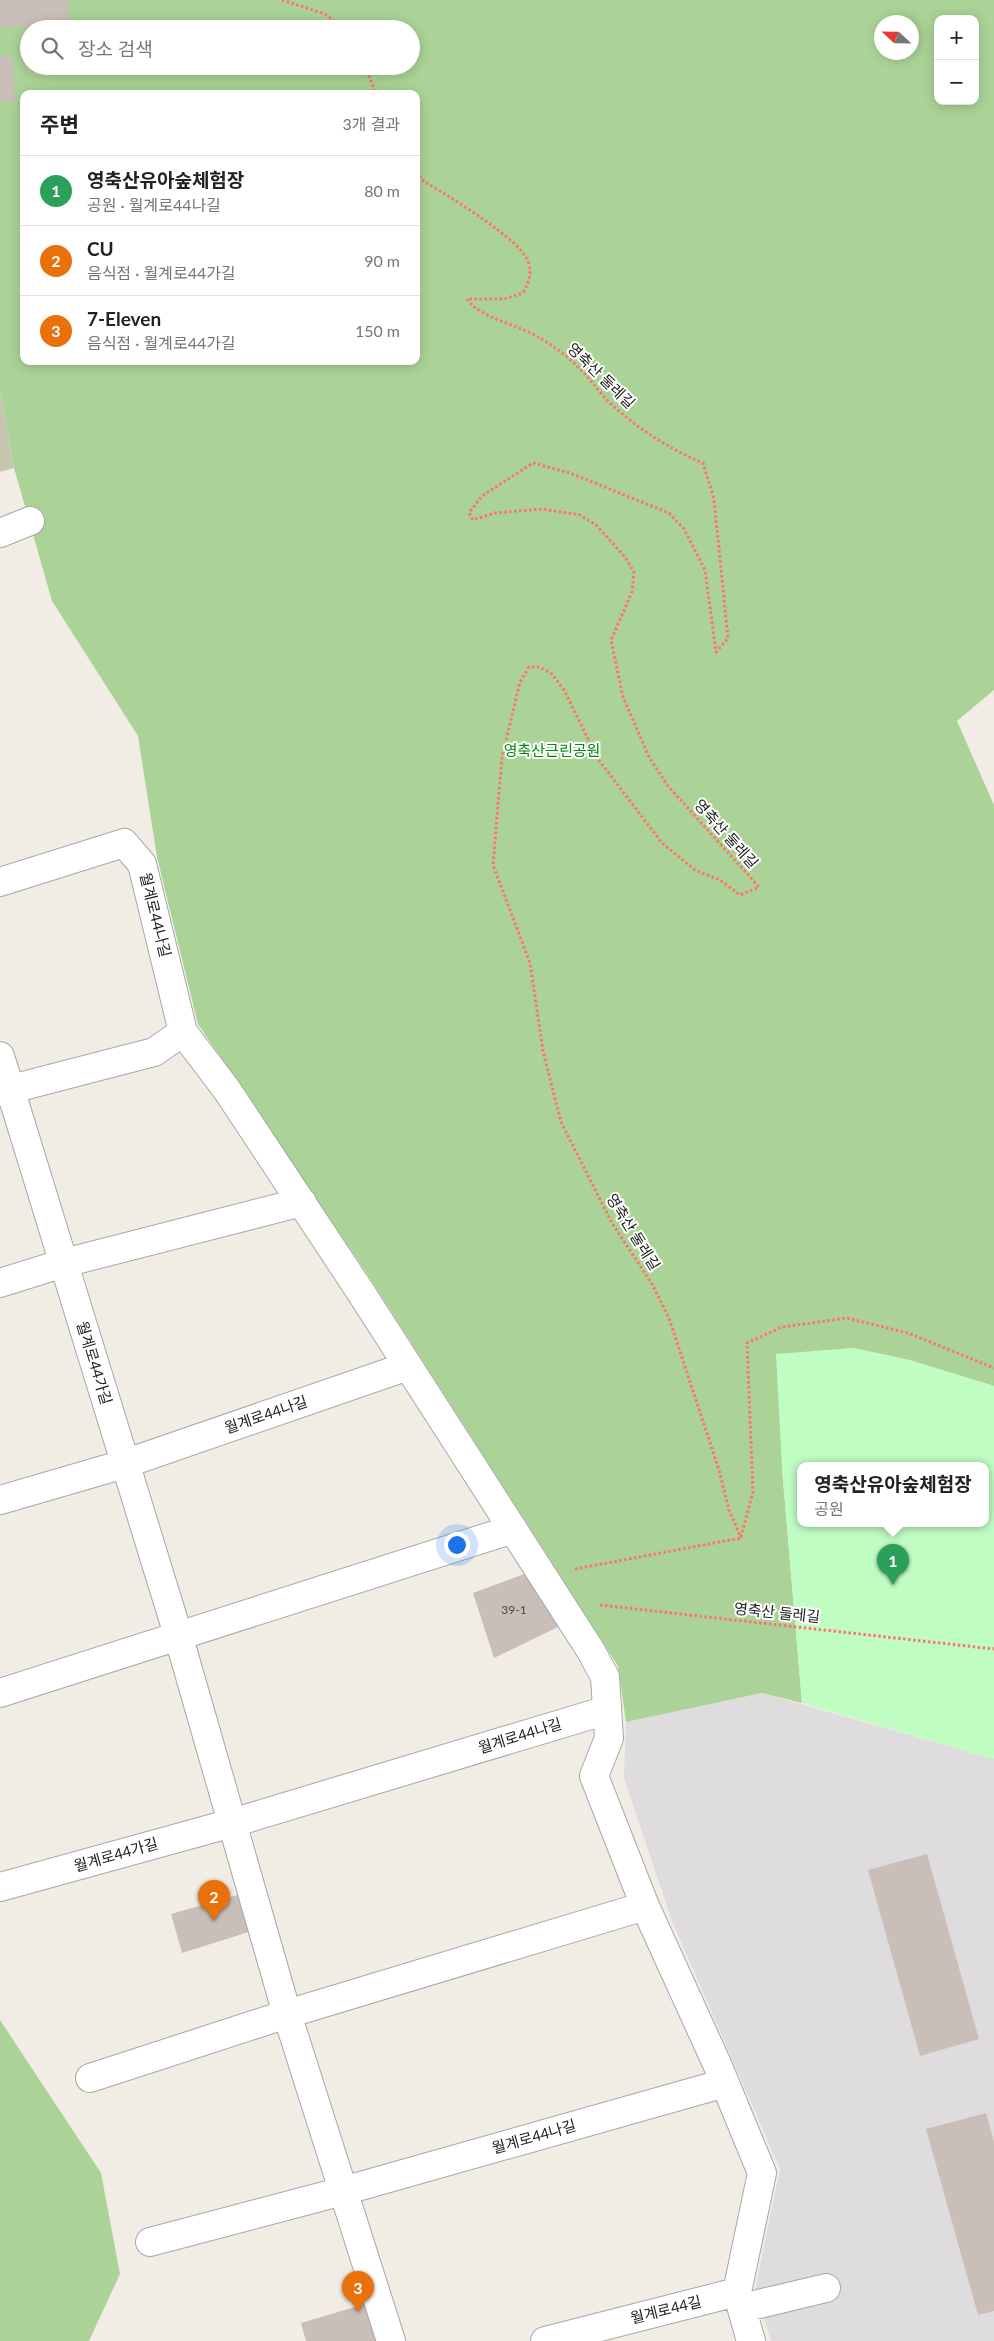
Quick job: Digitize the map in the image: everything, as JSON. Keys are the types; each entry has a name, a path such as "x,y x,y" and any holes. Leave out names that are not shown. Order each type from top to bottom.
{"street":[{"path":"0,533 30,521"},
{"name":"월계로44나길","path":"0,882 124,843 142,864 183,1032 228,1090 302,1202 591,1651 605,1677 609,1738 594,1776 645,1906 725,2083 762,2173 739,2300"},
{"path":"5,1090 154,1052 183,1032"},
{"name":"월계로44가길","path":"0,1056 5,1090 64,1262 124,1464 180,1638 287,2014 391,2341"},
{"path":"0,1283 64,1262 302,1202"},
{"name":"월계로44나길","path":"124,1464 408,1366"},
{"path":"0,1500 124,1464"},
{"path":"0,1694 180,1638 513,1529"},
{"name":"월계로44나길","path":"232,1823 607,1710"},
{"name":"월계로44가길","path":"0,1887 232,1823"},
{"path":"90,2078 287,2014 645,1906"},
{"name":"월계로44나길","path":"343,2191 725,2083"},
{"path":"150,2242 343,2191"},
{"name":"월계로44길","path":"546,2341 739,2300 826,2288"},
{"path":"739,2300 751,2341"}],"path":[{"path":"282,0 325,14 333,20"},
{"path":"369,75 374,90"},
{"name":"영축산 둘레길","path":"420,177 491,224 516,246 529,262 530,279 523,293 504,299 467,300 472,308 528,330 554,347 576,364 610,403 632,421 675,451 703,463 714,499 728,638 716,652 705,570 684,529 668,514 570,473 533,463 482,496 469,513 473,520 495,513 542,509 580,515 596,525 625,557 634,572 632,592 611,640 623,697 649,757 668,786 758,887 740,895 720,880 695,870 662,843 598,759 564,690 552,674 540,667 529,667 520,682 502,757 493,866 530,962 543,1051 561,1122 612,1223 652,1284 669,1318 719,1470 729,1510 741,1538"},
{"path":"542,1575 741,1538 753,1492 747,1343 782,1327 847,1318 908,1333 994,1368"},
{"name":"영축산 둘레길","path":"558,1600 994,1649"}],"shaded area":[{"path":"0,389 14,468 0,472"},
{"path":"762,1693 994,1759 994,2341 771,2341 755,2290 780,2169 672,1921 624,1778 626,1722"}],"green space":[{"name":"영축산근린공원","path":"0,0 994,0 994,690 957,721 994,805 994,1386 909,1360 853,1348 782,1468 802,1703 762,1693 626,1722 618,1666 364,1269 198,1024 157,857 138,736 52,601 14,468 0,389"},
{"path":"853,1348 909,1360 994,1386 994,1759 802,1703 782,1468 776,1354"},
{"path":"0,2020 101,2173 120,2274 89,2341 0,2341"}],"building":[{"path":"0,0 68,0 69,20 20,20 20,26 0,27"},
{"path":"0,56 13,56 15,102 0,102"},
{"path":"527,1573 560,1626 494,1658 473,1593"},
{"path":"927,1854 979,2039 920,2056 868,1870"},
{"path":"248,1892 258,1929 182,1953 171,1914"},
{"path":"986,2113 994,2142 994,2311 978,2315 926,2129"},
{"path":"375,2301 387,2341 306,2341 301,2323"}],"place":[{"name":"영축산유아숲체험장","path":"893,1585"},
{"name":"CU","path":"214,1921"},
{"name":"7-Eleven","path":"358,2312"}]}
